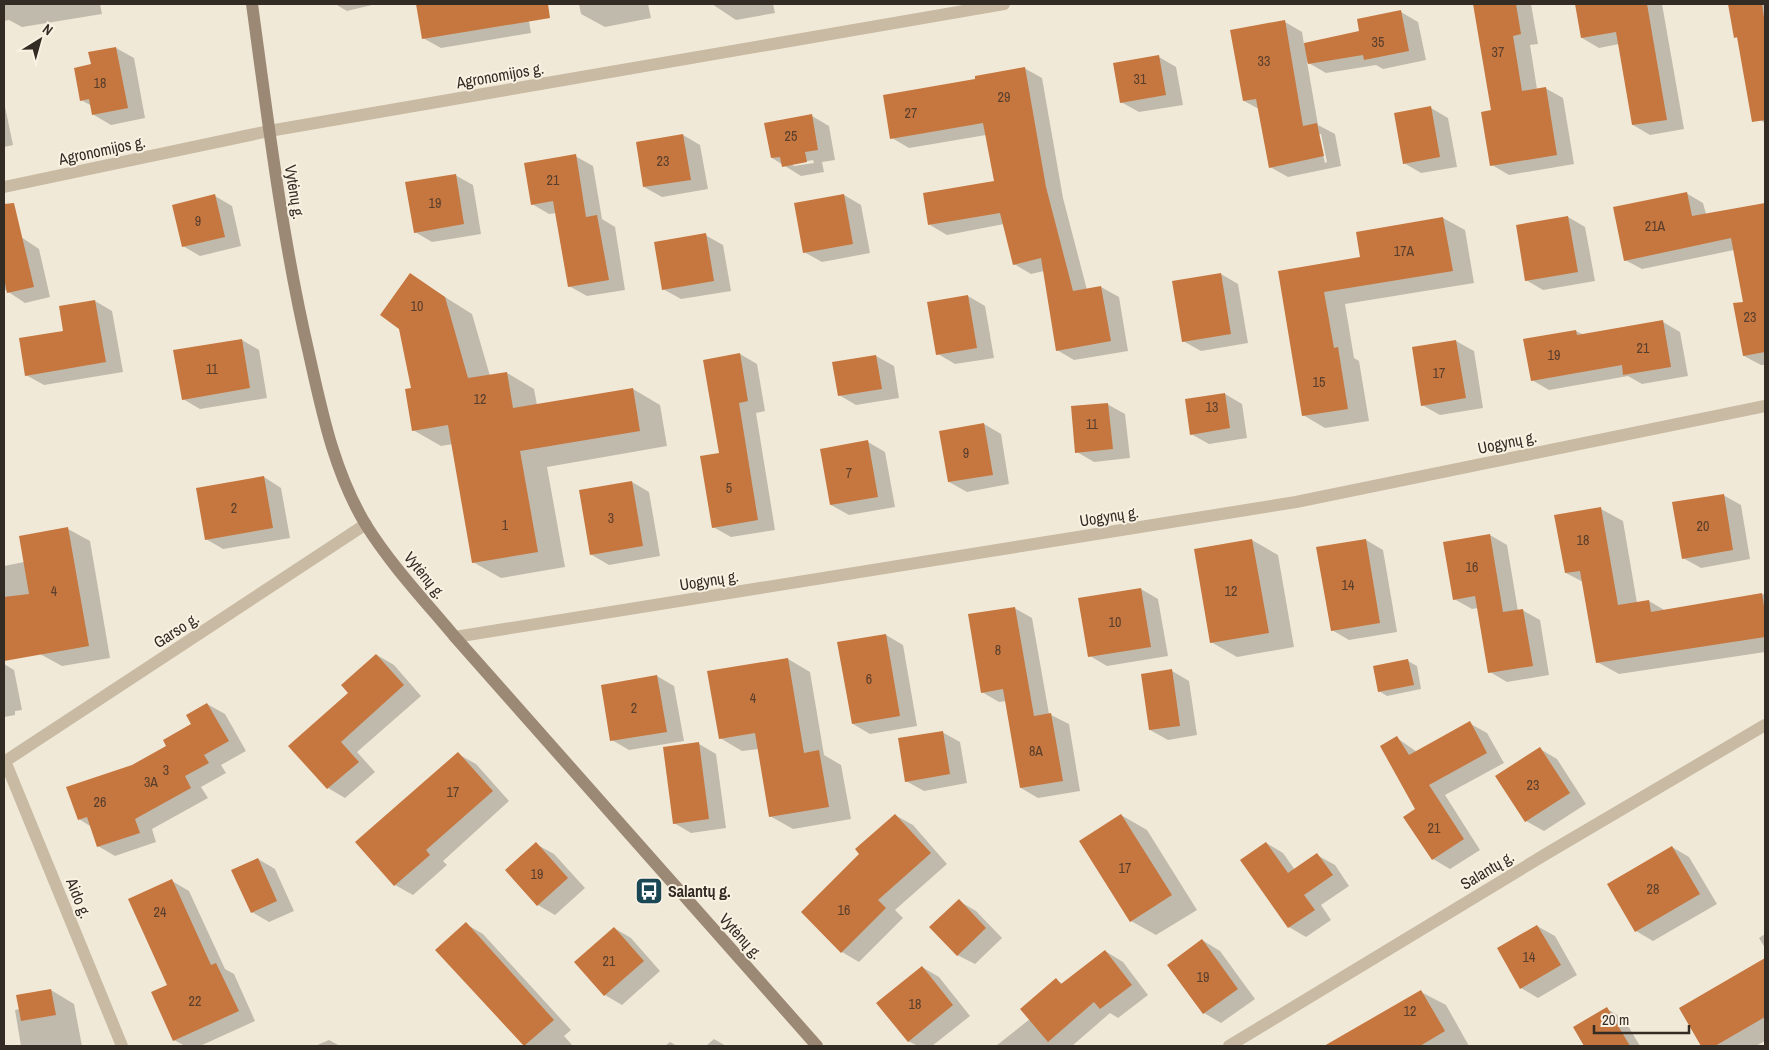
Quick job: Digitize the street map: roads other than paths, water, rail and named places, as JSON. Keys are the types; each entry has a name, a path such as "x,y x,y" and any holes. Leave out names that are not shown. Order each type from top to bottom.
{"main road":[{"name":"Vytėnų g.","path":"252,4 292,280 326,428 344,479 366,524 400,571 455,637 816,1046"}],"street":[{"name":"Agronomijos g.","path":"4,187 269,131 1004,4"},
{"name":"Uogynų g.","path":"455,637 1296,502 1765,406"},
{"name":"Garso g.","path":"4,761 366,524"},
{"name":"Salantų g.","path":"1229,1046 1551,851 1765,726"},
{"name":"Aido g.","path":"4,761 122,1046"}],"place":[{"name":"Salantų g.","path":"649,891"}]}
